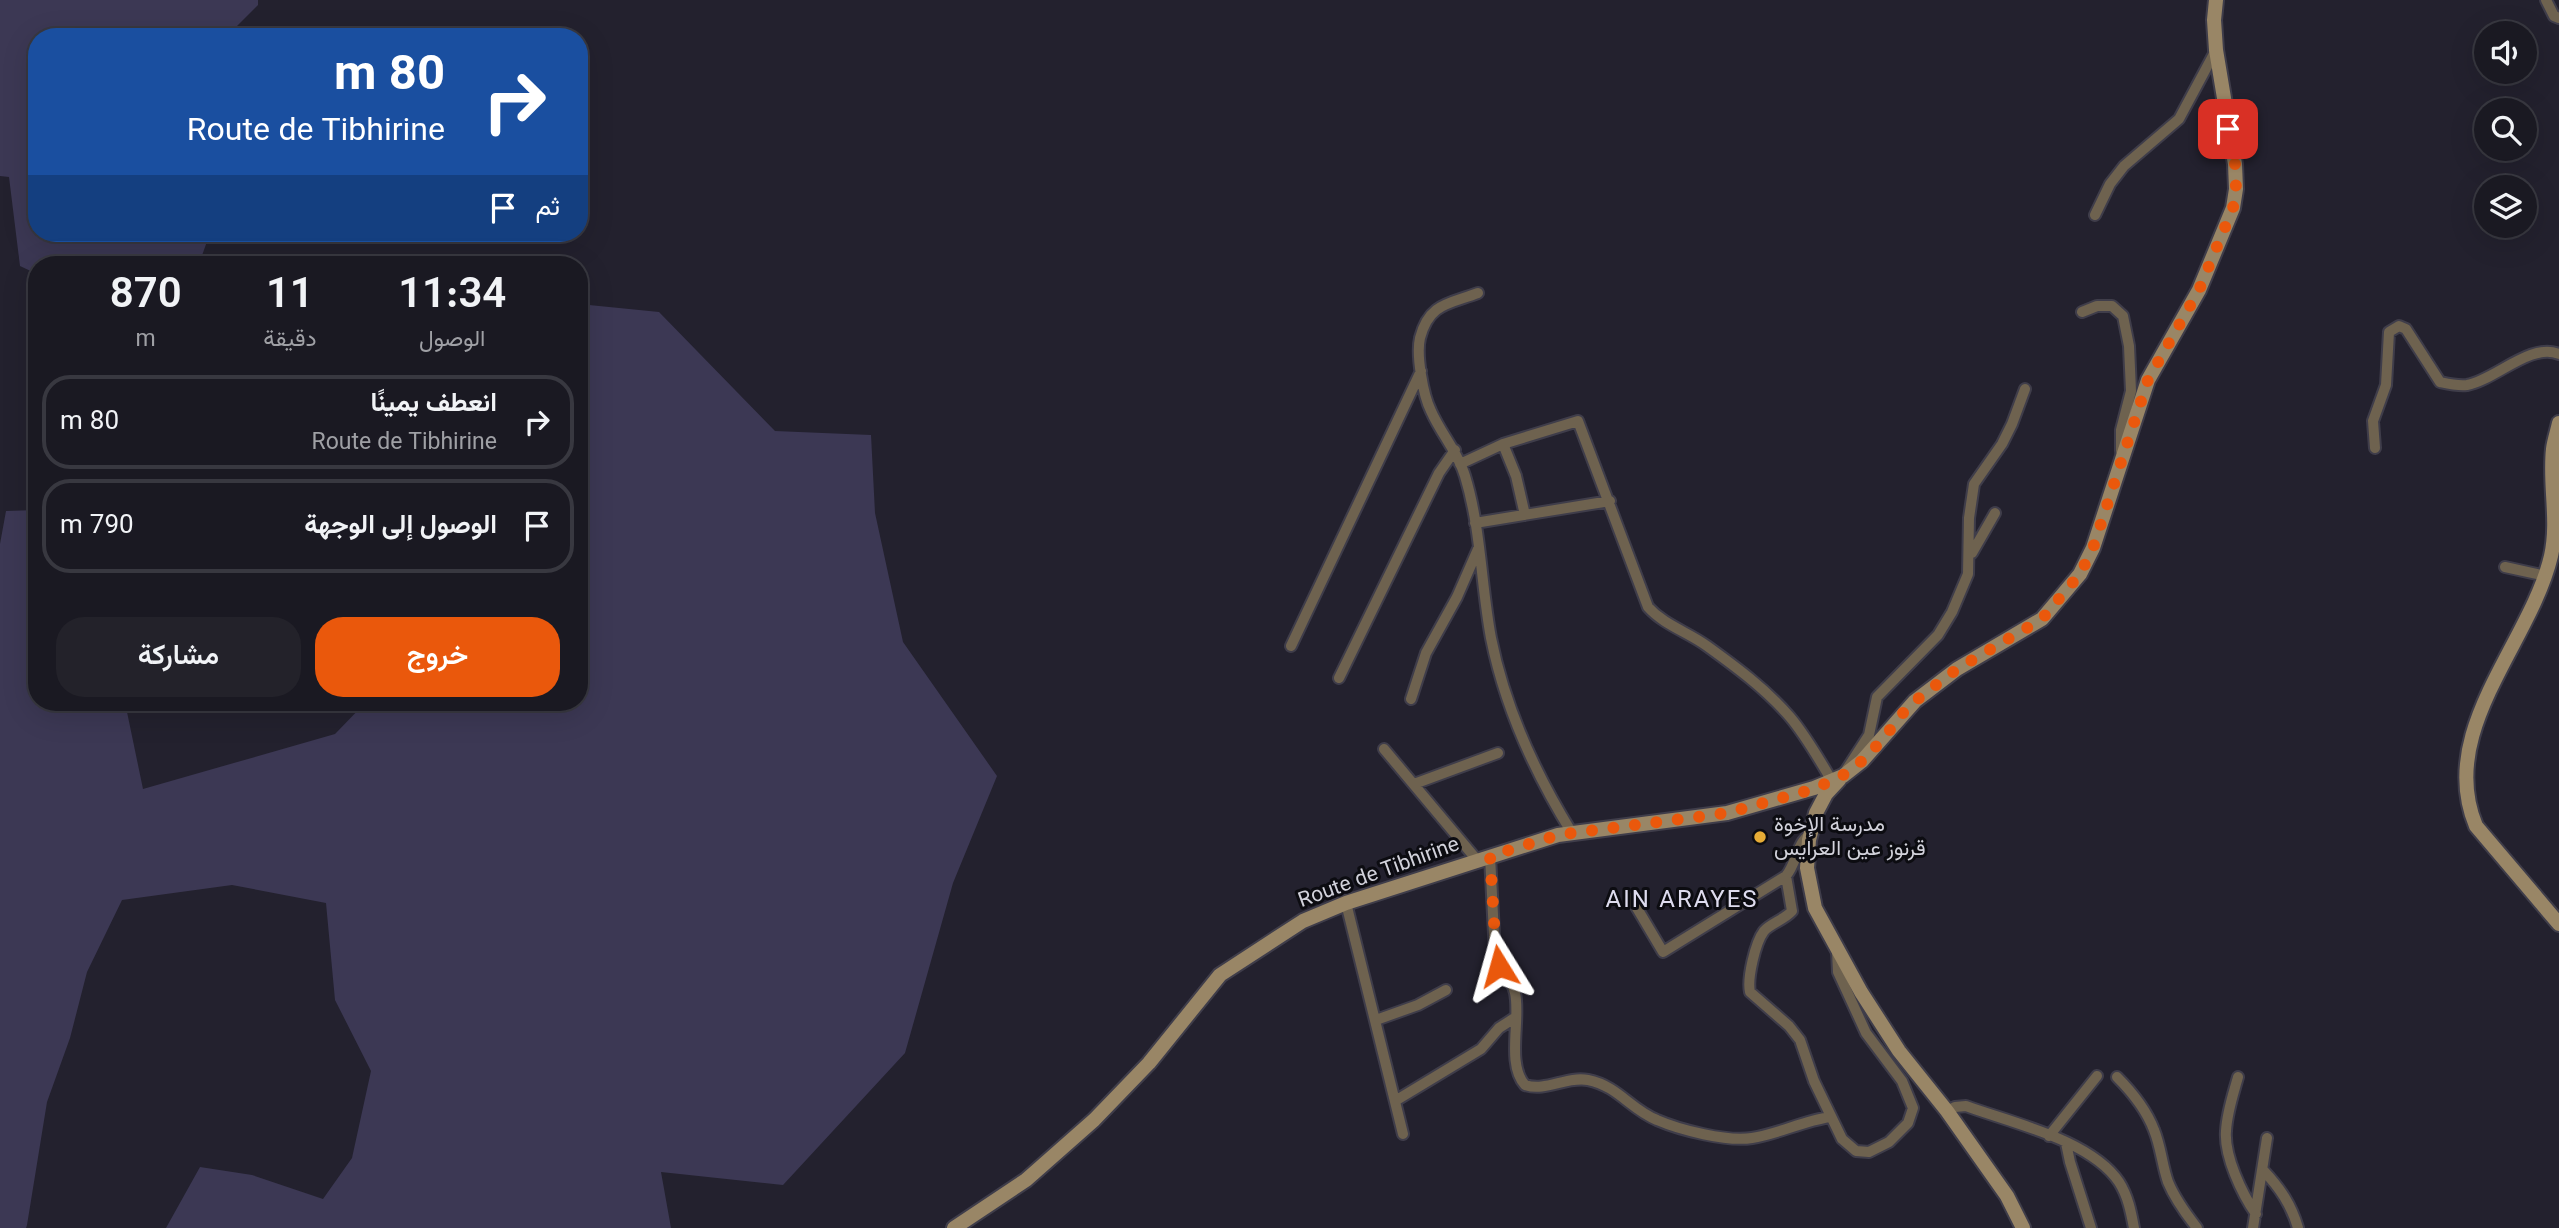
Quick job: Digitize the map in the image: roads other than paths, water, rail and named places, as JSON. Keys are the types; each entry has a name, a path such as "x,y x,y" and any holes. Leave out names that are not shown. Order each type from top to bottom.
{"street":[{"name":"Route de Tibhirine","path":"954,1228 1026,1180 1094,1120 1149,1063 1220,975 1303,921 1346,903 1558,835 1727,813 1814,789 1838,778 1870,753 1915,701 1957,669 2042,619 2080,574 2093,548 2148,380 2199,290 2233,208 2236,189 2235,164 2216,50 2216,0"},
{"path":"2546,0 2554,16 2559,18"},
{"path":"2095,215 2110,184 2124,166 2179,119 2216,50"},
{"path":"1478,293 1435,309 1426,322 1419,341 1421,371 1430,410 1455,450 1466,477 1492,638 1504,690 1548,795 1572,833"},
{"path":"2082,312 2097,306 2112,306 2123,316 2129,346 2132,391 2122,430 2122,461"},
{"path":"2375,447 2373,421 2386,385 2389,332 2393,328 2399,326 2406,329 2440,382 2455,386 2483,380 2529,356 2548,351 2559,354"},
{"path":"1291,646 1421,371"},
{"path":"2023,1228 2007,1196 1947,1111 1899,1051 1861,992 1815,908 1807,868 1810,835 1816,813 1826,794 1869,735 1877,697 1938,635 1952,612 1968,574 1969,518 1974,484 2012,424 2025,389"},
{"path":"1460,464 1503,444 1578,421 1648,607 1666,622 1683,629 1706,645 1773,699 1838,778"},
{"path":"2559,423 2553,450 2557,523 2546,576 2471,736 2465,780 2468,806 2476,826 2559,924"},
{"path":"1503,444 1516,476 1525,515"},
{"path":"1339,678 1439,473 1455,450"},
{"path":"1475,523 1610,501"},
{"path":"1970,559 1980,536 1995,513"},
{"path":"1410,699 1426,653 1457,597 1478,547"},
{"path":"2505,567 2546,576"},
{"path":"1384,749 1483,858 1496,954 1499,966 1516,992 1515,1049 1519,1078 1530,1087 1544,1087 1573,1079 1609,1086 1655,1120 1740,1140 1809,1120 1830,1117"},
{"path":"1414,784 1498,753"},
{"path":"1631,898 1663,951 1786,876 1794,867 1802,841 1810,835"},
{"path":"1786,876 1792,911 1765,930 1760,939 1748,985 1750,992 1789,1026 1800,1040 1830,1117 1848,1146 1856,1151 1869,1152 1889,1142 1908,1123 1913,1108 1902,1081 1866,1033 1838,972 1837,947"},
{"path":"1346,903 1403,1134"},
{"path":"1376,1020 1418,1005 1446,990"},
{"path":"1395,1101 1481,1049 1499,1028 1516,1017"},
{"path":"2049,1136 2096,1076"},
{"path":"2117,1076 2130,1089 2154,1128 2167,1180 2176,1200 2197,1228"},
{"path":"2238,1077 2228,1109 2225,1135 2242,1192 2256,1214"},
{"path":"1947,1111 1966,1106 2049,1136 2099,1160 2114,1176 2126,1196 2134,1228"},
{"path":"2253,1228 2267,1139"},
{"path":"2066,1143 2091,1228"},
{"path":"2263,1170 2290,1204 2298,1228"}],"place":[{"name":"مدرسة الإخوة قرنوز عين العرايس","path":"1760,837"}],"district":[{"name":"AIN ARAYES","path":"1682,901"}]}
